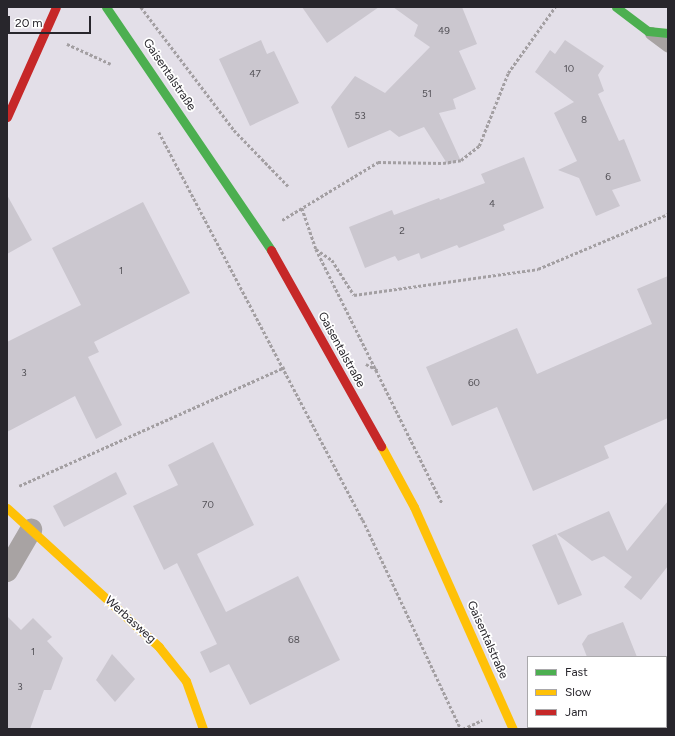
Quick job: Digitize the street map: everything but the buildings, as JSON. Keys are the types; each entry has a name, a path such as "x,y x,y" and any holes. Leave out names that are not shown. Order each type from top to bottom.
{"main road":[{"path":"7,117 56,7"},
{"name":"Gaisentalstraße","path":"106,7 253,220 292,285 414,507 513,729"},
{"path":"616,7 648,31 668,33"},
{"name":"Werbasweg","path":"7,508 159,647 186,681 203,729"}],"street":[{"path":"7,571 31,530"}],"lane":[{"path":"648,31 668,46"}],"path":[{"path":"141,7 214,106 288,186"},
{"path":"281,221 378,162 443,163 461,160 479,146 508,73 555,7"},
{"path":"44,33 111,64"},
{"path":"159,132 285,367 363,520 462,729 488,717"},
{"path":"302,208 316,249 379,372"},
{"path":"316,249 332,260 354,295 538,269 668,214"},
{"path":"14,489 285,367"}],"traffic: fast":[{"path":"106,7 271,250"},
{"path":"616,7 648,31 668,33"}],"traffic: slow":[{"path":"381,446 414,507 513,729"},
{"path":"7,508 159,647 186,681 203,729"}],"traffic: jam":[{"path":"7,117 56,7"},
{"path":"271,250 381,446"}]}
